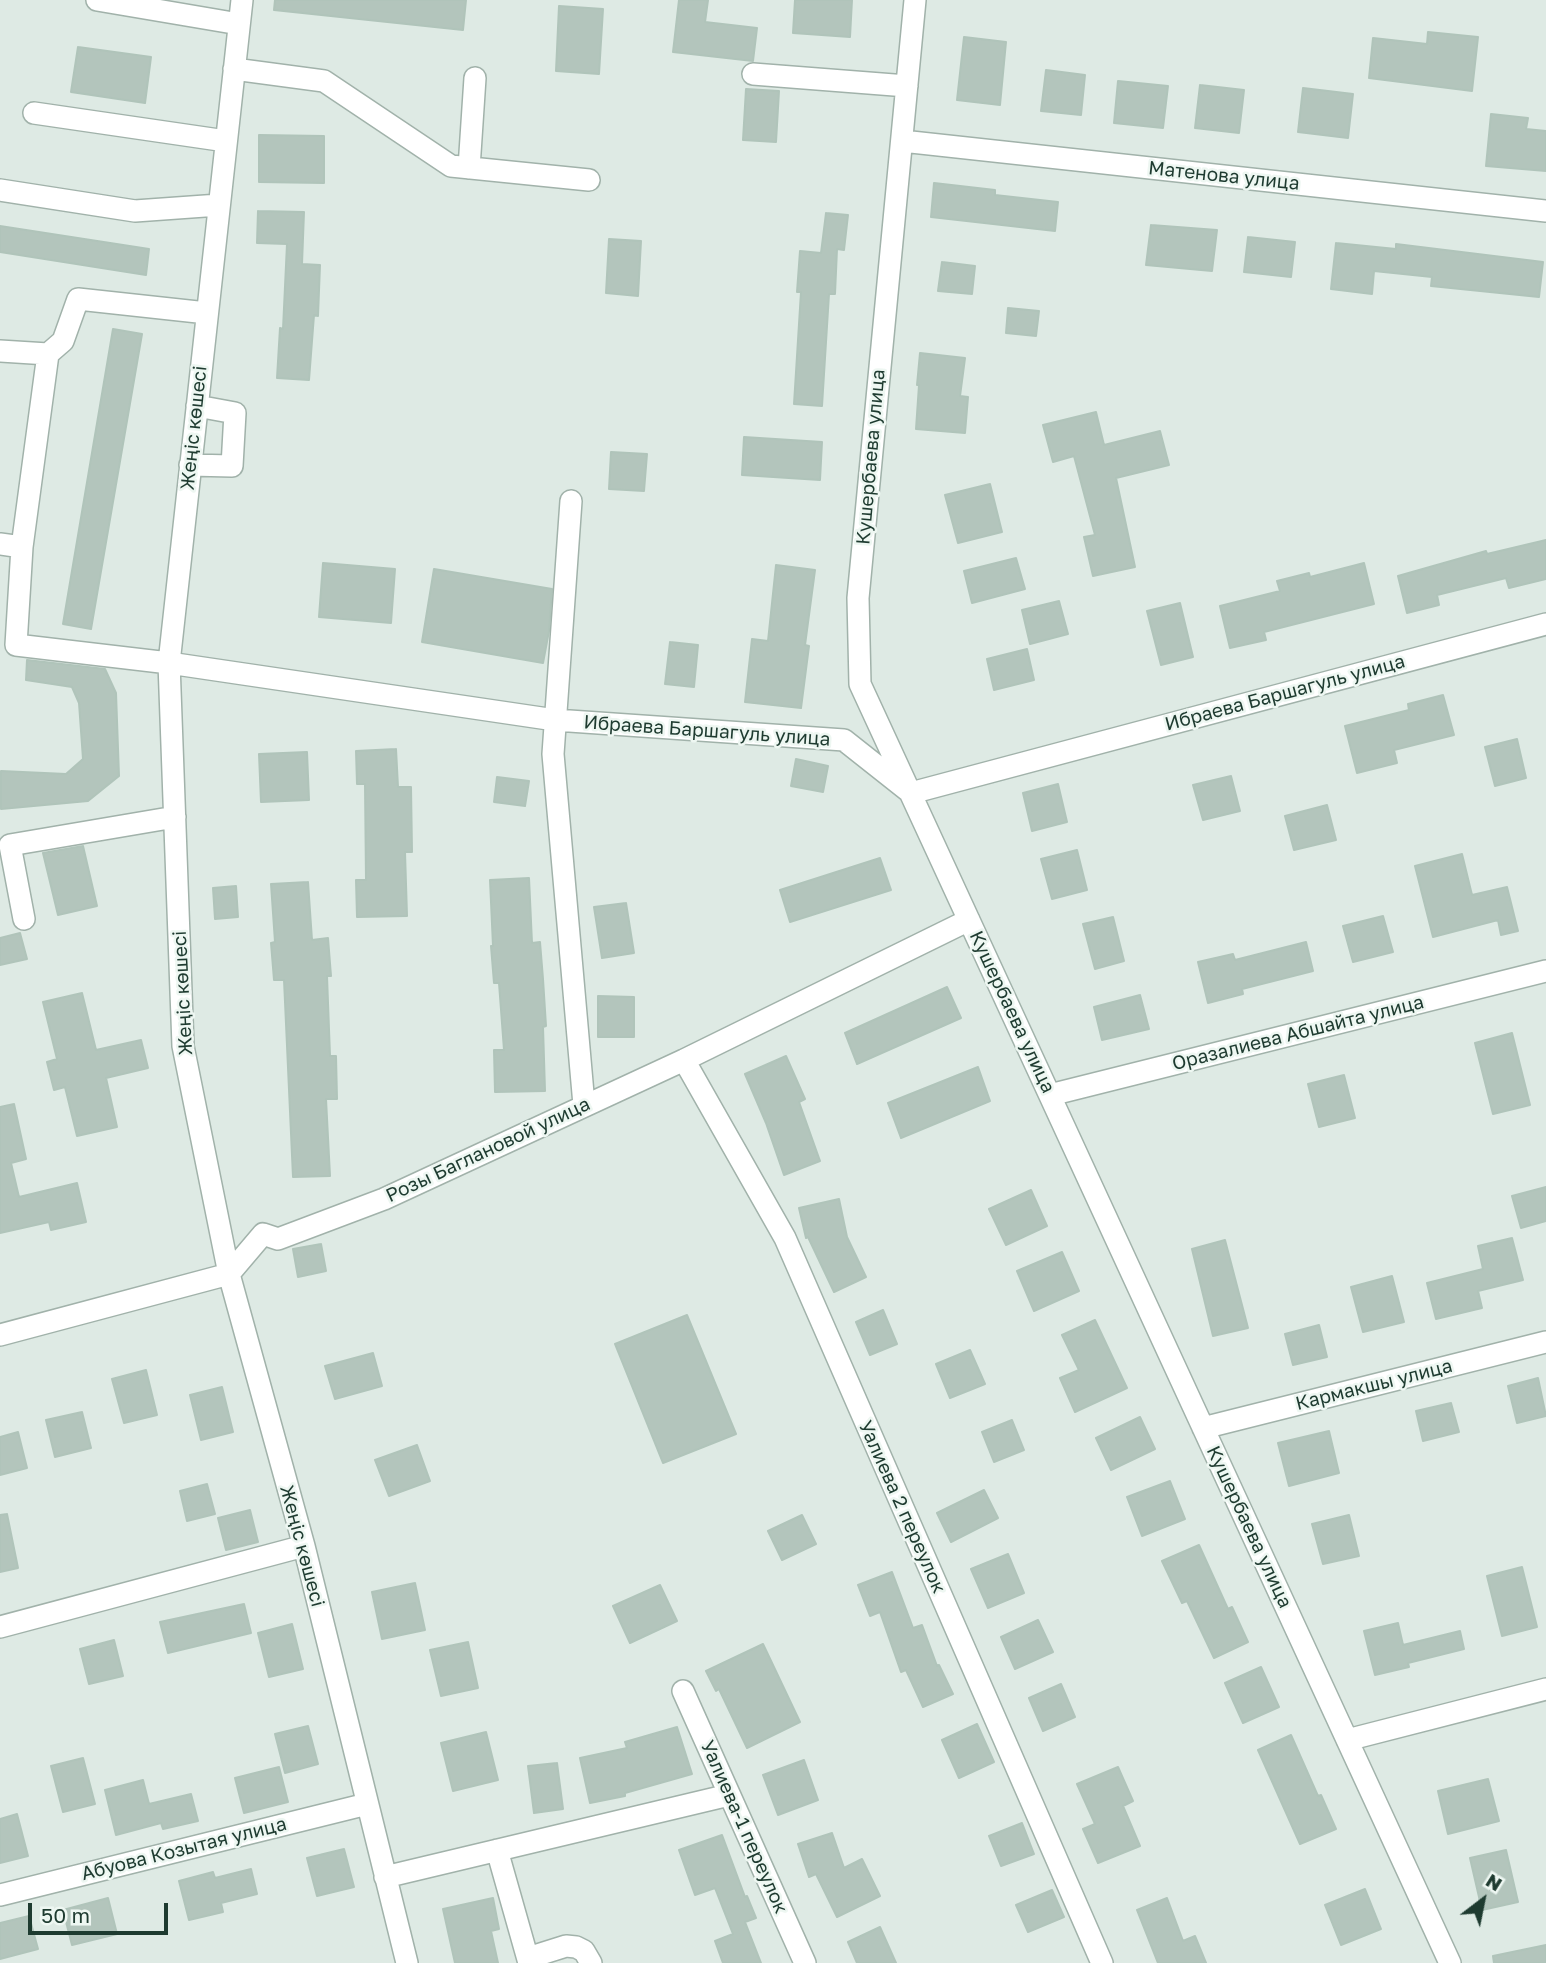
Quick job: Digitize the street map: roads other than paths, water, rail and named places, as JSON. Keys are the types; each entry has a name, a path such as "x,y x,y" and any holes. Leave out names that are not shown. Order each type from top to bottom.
{"street":[{"path":"97,0 239,24"},
{"name":"Жеңіс көшесі","path":"242,0 169,663 183,1046 229,1274 304,1546 407,1963"},
{"name":"Кушербаева улица","path":"915,0 858,598 860,684 1450,1963"},
{"path":"234,69 324,81 451,166 589,180"},
{"path":"753,74 907,86"},
{"path":"469,168 475,78"},
{"path":"34,113 226,141"},
{"name":"Матенова улица","path":"902,141 1546,211"},
{"path":"0,190 135,211 219,205"},
{"path":"8,648 48,354 63,341 78,299 207,313"},
{"path":"0,351 48,354"},
{"path":"190,465 232,466 235,413 197,406"},
{"path":"570,501 553,754 584,1105"},
{"path":"0,544 22,547"},
{"name":"Ибраева Баршагуль улица","path":"8,648 169,663 555,720 844,740 911,793 1546,624"},
{"path":"24,919 10,845 175,817"},
{"name":"Розы Баглановой улица","path":"229,1274 263,1234 278,1239 384,1199 684,1060 969,920"},
{"name":"Оразалиева Абшайта улица","path":"1050,1095 1546,971"},
{"name":"Уалиева 2 переулок","path":"684,1060 785,1238 1102,1963"},
{"path":"0,1335 229,1274"},
{"name":"Кармакшы улица","path":"1203,1427 1546,1342"},
{"path":"0,1627 304,1546"},
{"path":"1347,1740 1546,1689"},
{"name":"Уалиева-1 переулок","path":"683,1691 805,1963"},
{"path":"385,1877 729,1795"},
{"name":"Абуова Козытая улица","path":"0,1895 367,1804"},
{"path":"497,1850 528,1960 566,1946 584,1951 592,1963"}]}
